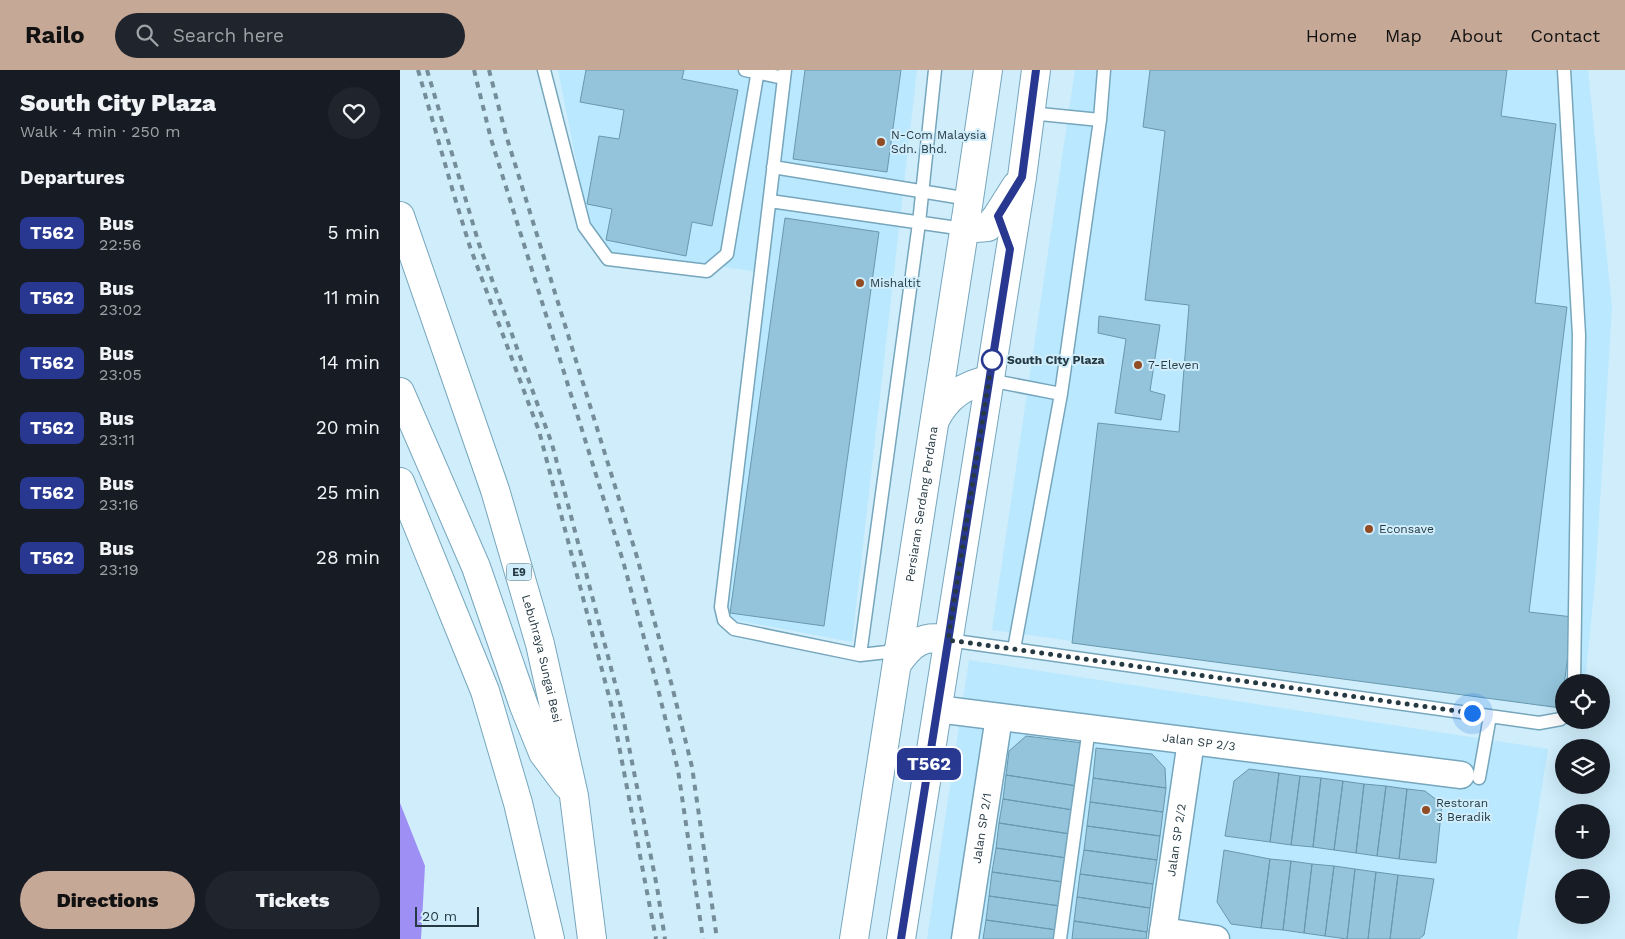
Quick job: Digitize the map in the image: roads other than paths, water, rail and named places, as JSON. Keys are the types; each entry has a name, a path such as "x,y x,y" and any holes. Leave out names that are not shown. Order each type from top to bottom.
{"main road":[{"name":"Persiaran Serdang Perdana","path":"854,939 988,70"},
{"path":"901,939 1022,177 1036,70"},
{"path":"964,229 988,227 998,216 1022,177"},
{"path":"969,199 990,209 998,216 1010,249"},
{"name":"Lebuhraya Sungai Besi","path":"400,216 498,499 540,644 574,796 592,939"},
{"path":"934,420 950,397 962,388 976,382 989,380"},
{"path":"400,392 476,567 524,706 544,753 574,796"},
{"path":"400,482 407,509 486,691 518,803 550,939"},
{"path":"896,664 908,648 916,642 936,638 948,640"}],"street":[{"name":"Jalan SP 2/3","path":"937,709 1470,776"},
{"name":"Jalan SP 2/1","path":"965,939 999,717"},
{"name":"Jalan SP 2/2","path":"1162,935 1191,741"},
{"path":"1162,935 1216,939"}],"lane":[{"path":"544,70 584,226 608,259 707,271 727,254 753,71 785,74 721,607 724,620 734,629 860,655 887,652 895,645 902,627"},
{"path":"860,655 920,223 935,70"},
{"path":"1014,650 1061,394 1100,120 1104,70"},
{"path":"1564,70 1579,335 1574,674"},
{"path":"1030,113 1100,120"},
{"path":"773,167 969,199"},
{"path":"770,201 964,229"},
{"path":"989,380 1061,394"},
{"path":"948,640 1539,723 1555,720"},
{"path":"1470,776 1490,716"},
{"path":"1060,939 1090,728"}],"railway":[{"path":"418,70 470,247 539,431 611,704 656,939"},
{"path":"427,70 479,244 552,444 620,702 657,887 665,939"},
{"path":"474,70 491,139 623,561 658,689 678,770 703,939"},
{"path":"489,70 506,135 637,557 672,686 692,767 717,939"}],"place":[{"name":"N-Com Malaysia Sdn. Bhd.","path":"881,142"},
{"name":"Mishaltit","path":"860,283"},
{"name":"South City Plaza","path":"992,360"},
{"name":"7-Eleven","path":"1138,365"},
{"name":"Econsave","path":"1369,529"},
{"name":"Restoran 3 Beradik","path":"1426,810"}]}
